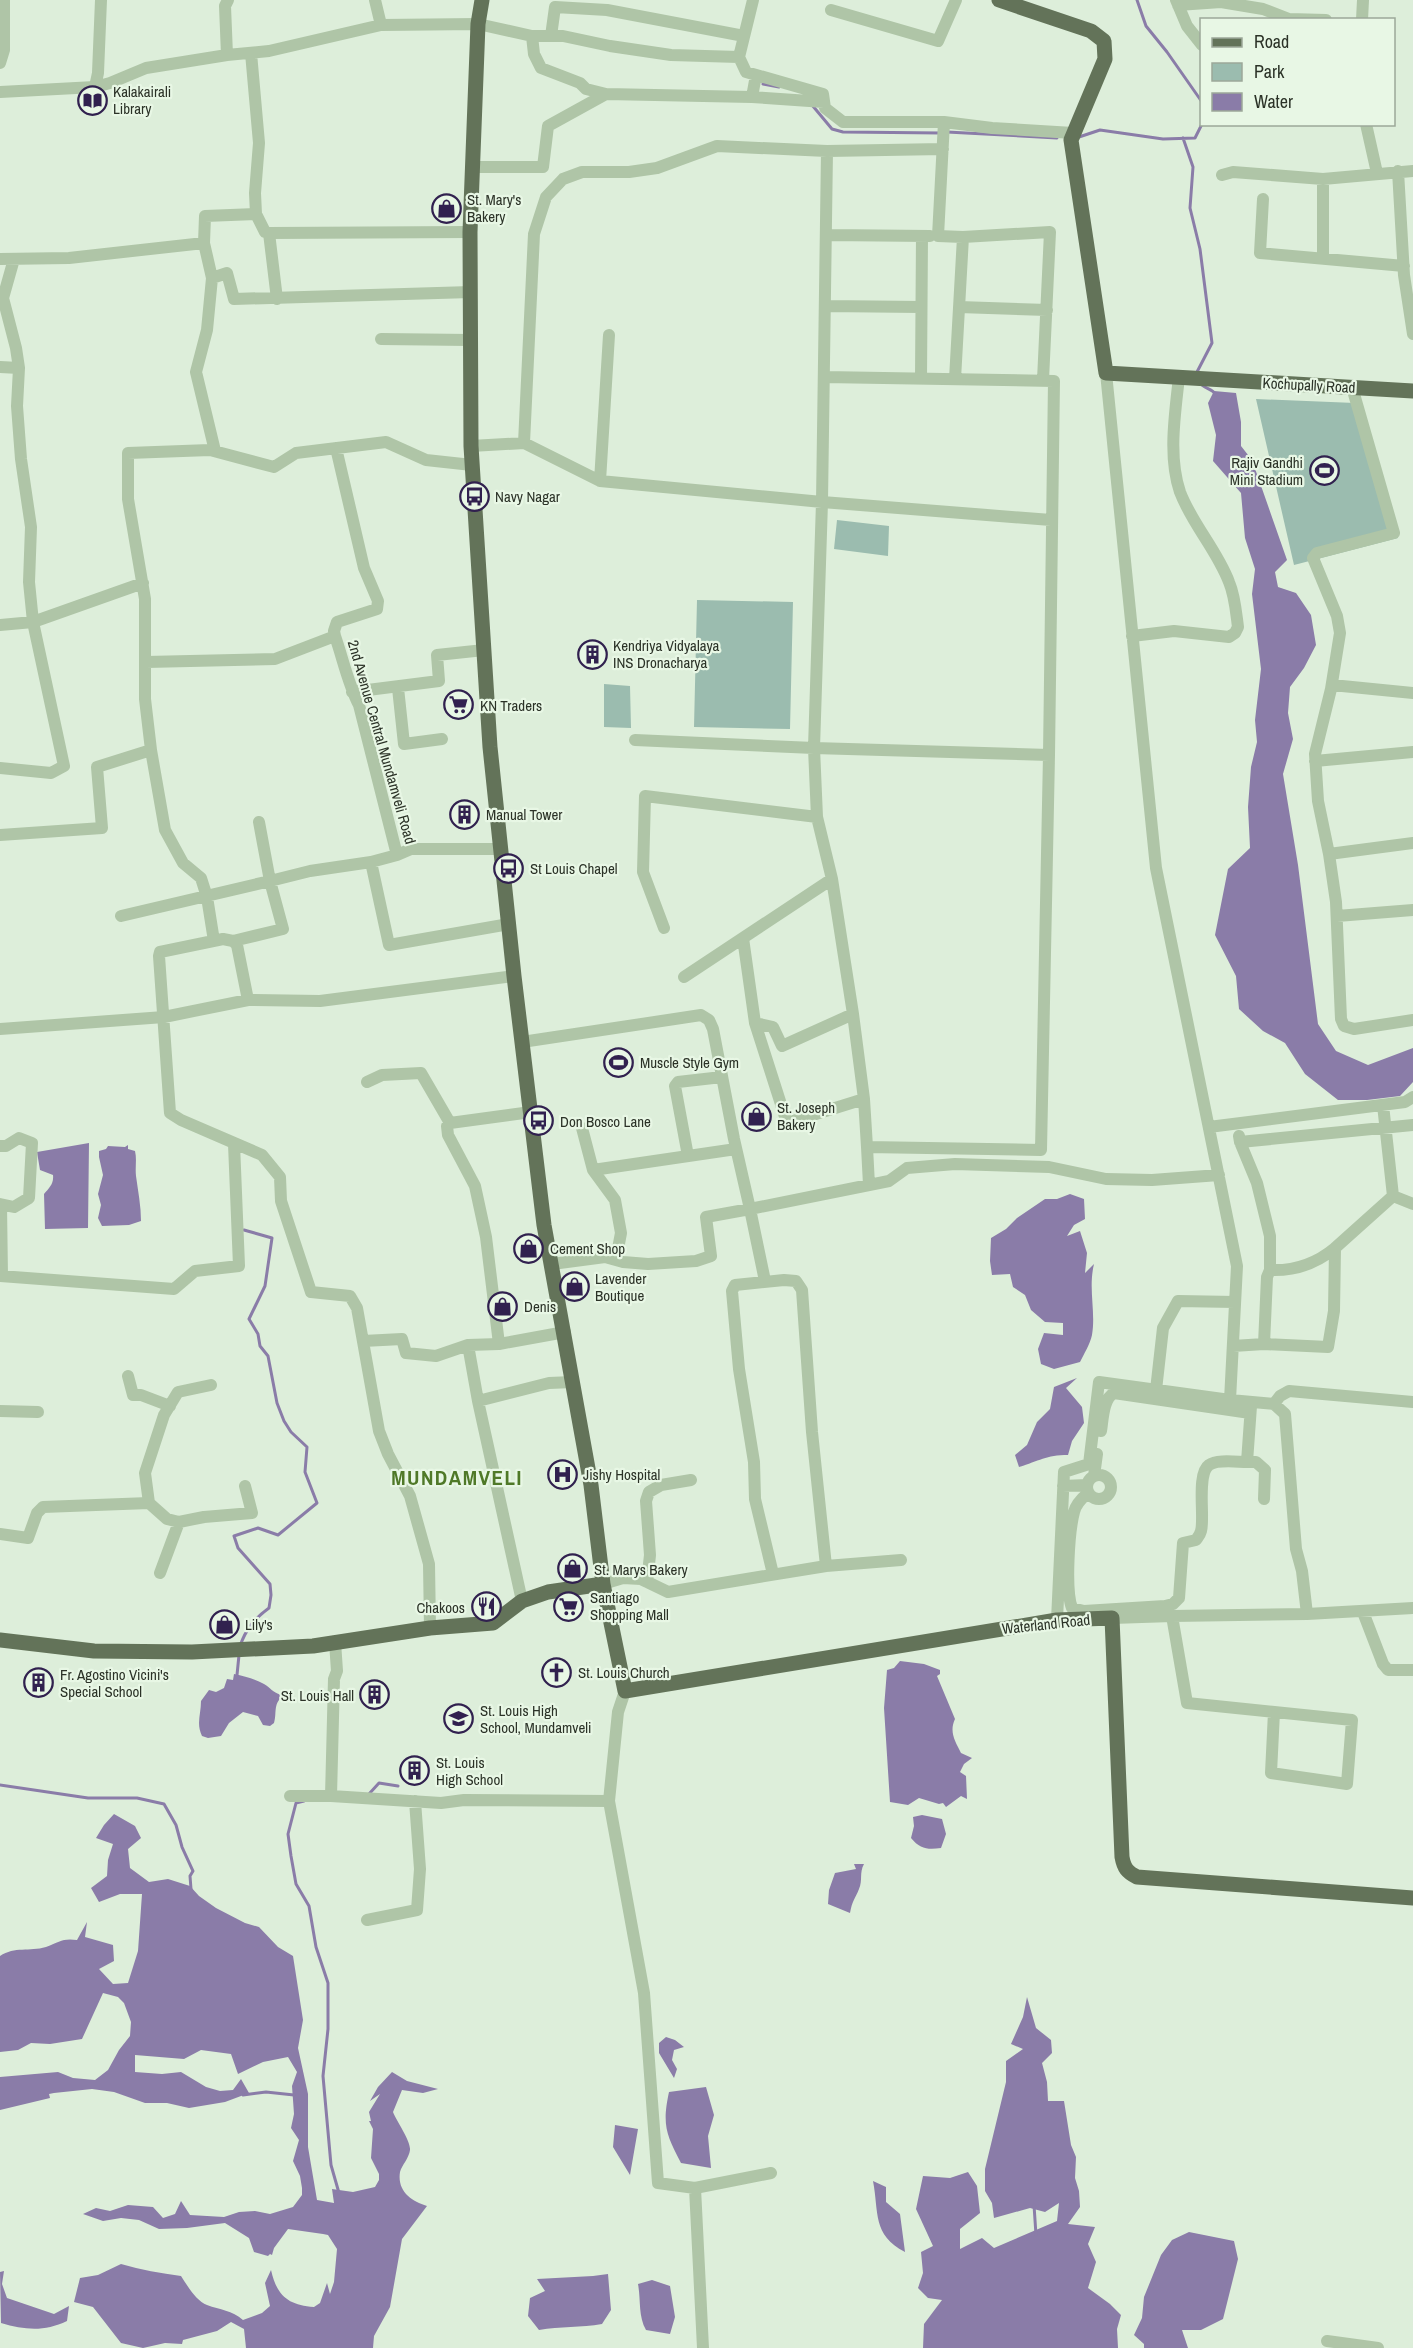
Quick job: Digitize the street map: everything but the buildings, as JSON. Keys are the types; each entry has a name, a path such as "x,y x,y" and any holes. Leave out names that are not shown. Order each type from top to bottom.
{"main road":[{"path":"482,0 477,24 470,232 471,446 490,747 514,976 544,1225 565,1332 592,1495 603,1584 625,1691"},
{"path":"999,0 1091,31 1104,41 1105,59 1072,136 1106,373 1179,377"},
{"name":"Kochupally Road","path":"1179,377 1413,391"},
{"path":"0,1640 94,1651 251,1650 335,1642 430,1628 493,1623 522,1601 548,1592 603,1584"},
{"name":"Waterland Road","path":"625,1691 1057,1620 1112,1618 1122,1857 1123,1866 1128,1872 1137,1876 1413,1898"}],"street":[{"path":"0,63 4,50 4,0"},
{"path":"95,87 98,73 101,0"},
{"path":"227,55 225,6 228,0"},
{"path":"375,0 381,25"},
{"path":"753,0 739,57 746,72 823,94 825,108 843,122 944,122 1072,136"},
{"path":"831,10 938,41 956,0"},
{"path":"1362,18 1363,0"},
{"path":"1200,42 1187,26 1177,3 1221,2 1263,9 1286,18"},
{"path":"552,36 555,7 607,10 744,36"},
{"path":"0,92 95,87 147,68 251,53 381,25 477,24 532,36 563,36 671,55 739,57"},
{"path":"532,36 534,54 541,68 580,83 586,89 606,94 752,97 824,102"},
{"path":"251,53 259,142 255,193 256,214 265,232 470,232"},
{"path":"752,97 756,75"},
{"path":"473,167 543,167 548,126 606,94"},
{"path":"938,236 944,122"},
{"path":"1366,126 1377,173"},
{"path":"524,443 534,234 546,197 563,179 582,172 629,172 657,168 717,146 826,150 944,149"},
{"path":"826,150 827,235 822,502 814,748 817,816 832,879 864,1099 869,1185"},
{"path":"1398,171 1404,266 1413,334"},
{"path":"1222,175 1233,172 1323,179 1413,171"},
{"path":"1323,179 1323,259"},
{"path":"1263,199 1260,253 1404,266"},
{"path":"215,451 196,372 207,330 212,278 204,243 205,216 256,214"},
{"path":"827,235 963,237 1050,231 1043,380"},
{"path":"269,233 277,299"},
{"path":"921,378 922,236"},
{"path":"955,379 963,237"},
{"path":"0,259 69,258 204,243"},
{"path":"0,768 51,773 64,766 33,622 28,582 31,527 21,459 17,405 19,368 3,298 14,259"},
{"path":"212,278 227,273 234,299 471,292"},
{"path":"825,306 921,307"},
{"path":"959,307 1047,310"},
{"path":"600,481 609,336"},
{"path":"381,339 470,340"},
{"path":"0,367 19,368"},
{"path":"1106,373 1156,868 1237,1266 1230,1400"},
{"path":"824,377 1054,381 1050,756 1041,1150 867,1147"},
{"path":"1132,636 1174,631 1229,637 1238,627 1229,581 1186,505 1176,475 1174,439 1179,377"},
{"path":"1352,387 1394,533 1317,553 1313,558 1337,616 1340,633 1332,685 1315,754 1318,801 1329,854 1337,916 1341,1019 1344,1026 1354,1029 1413,1020"},
{"path":"214,941 207,897 201,878 183,863 165,830 145,699 147,624 143,583 128,499 128,453 215,451 274,467 296,453 386,442 426,460 472,465"},
{"path":"471,446 524,443 600,481 1051,520"},
{"path":"335,636 337,622 377,609 378,601 364,568 336,448"},
{"path":"0,625 33,622 143,583"},
{"name":"2nd Avenue Central Mundamveli Road","path":"146,662 275,659 335,636 352,692 359,705 397,855 411,849 501,849"},
{"path":"352,692 398,688 439,681 437,655 484,650"},
{"path":"1332,685 1413,693"},
{"path":"398,688 404,744 442,739"},
{"path":"635,740 1050,756"},
{"path":"0,835 102,828 97,767 151,750"},
{"path":"1315,761 1413,752"},
{"path":"664,928 643,872 645,796 817,816"},
{"path":"259,822 270,881 283,929 160,952 170,1113 262,1155 280,1177 281,1201 311,1292 350,1296 357,1308 379,1431 410,1496 429,1564 430,1628"},
{"path":"1329,854 1413,843"},
{"path":"121,916 310,871 371,862 397,855"},
{"path":"371,862 389,945 509,924"},
{"path":"684,977 832,879"},
{"path":"1337,916 1413,910"},
{"path":"743,938 755,1023 787,1123 864,1099"},
{"path":"233,940 237,945 248,1000"},
{"path":"0,1029 164,1017 248,1000 320,1001 514,976"},
{"path":"755,1023 773,1027 782,1046 853,1014"},
{"path":"522,1042 701,1016 709,1020 713,1029 765,1281"},
{"path":"367,1082 382,1076 421,1073 450,1123"},
{"path":"688,1156 675,1086 678,1082 722,1077"},
{"path":"1209,1127 1405,1102 1413,1097"},
{"path":"1383,1105 1393,1196"},
{"path":"450,1123 531,1112"},
{"path":"450,1123 447,1126 448,1135 475,1186 486,1238 499,1344"},
{"path":"1239,1124 1240,1142 1257,1183 1270,1236 1270,1270 1267,1277 1264,1344"},
{"path":"1240,1142 1413,1125"},
{"path":"582,1128 593,1170 615,1200 621,1233 616,1259"},
{"path":"0,1146 6,1146 19,1138 32,1143 29,1198 14,1207 0,1204 1,1276 174,1289 195,1272 239,1266 234,1144"},
{"path":"593,1170 736,1149"},
{"path":"552,1264 605,1257 623,1262 648,1264 704,1259 711,1256 706,1217 889,1181 907,1168 955,1164 1049,1167 1106,1179 1152,1180 1219,1175"},
{"path":"1393,1196 1413,1204"},
{"path":"1270,1270 1284,1271 1324,1257 1393,1196"},
{"path":"1233,1346 1264,1344 1328,1347 1334,1311 1335,1248"},
{"path":"773,1574 755,1499 754,1461 739,1369 732,1291 735,1285 765,1281 795,1281 802,1290 812,1432 826,1566"},
{"path":"1156,1390 1163,1328 1178,1301 1235,1302"},
{"path":"363,1341 402,1339 406,1353 436,1356 468,1345 499,1344 565,1332"},
{"path":"468,1345 522,1601"},
{"path":"128,1376 134,1395 141,1395 170,1406"},
{"path":"478,1401 549,1383 573,1382"},
{"path":"1057,1620 1064,1472 1089,1464 1099,1382 1230,1400 1250,1407"},
{"path":"211,1385 178,1392 164,1414 145,1473 149,1503 167,1519 179,1522 204,1516 252,1513 245,1486"},
{"path":"1264,1499 1265,1470 1256,1462 1209,1465 1202,1487 1201,1531 1196,1540 1183,1543 1179,1598 1173,1604 1165,1606 1084,1611 1072,1608 1068,1598 1068,1574 1074,1512 1090,1485 1109,1396 1114,1393 1250,1407 1274,1404 1280,1396 1288,1392 1413,1402"},
{"path":"1274,1404 1285,1414 1287,1424 1296,1549 1302,1572 1306,1614"},
{"path":"1247,1462 1250,1407"},
{"path":"0,1411 38,1412"},
{"path":"647,1582 650,1556 646,1501 649,1492 661,1485 691,1480"},
{"path":"1063,1486 1090,1485"},
{"path":"0,1534 28,1538 37,1513 43,1507 149,1503"},
{"path":"160,1573 179,1522"},
{"path":"603,1584 632,1578 668,1592 826,1566 901,1560"},
{"path":"1112,1618 1306,1614 1413,1608"},
{"path":"1363,1612 1383,1664 1388,1670 1413,1670"},
{"path":"1172,1616 1187,1703 1352,1720 1347,1784 1271,1773 1274,1712"},
{"path":"331,1796 334,1679 337,1671 335,1642"},
{"path":"625,1691 618,1712 609,1801 644,1993 658,2183 695,2188 771,2173"},
{"path":"290,1796 331,1796 441,1803 464,1800 609,1801"},
{"path":"367,1920 417,1910 420,1869 415,1801"},
{"path":"695,2188 703,2348"},
{"path":"1327,2341 1378,2348"}],"green space":[{"name":"Rajiv Gandhi Mini Stadium","path":"1256,399 1355,403 1398,538 1294,565"},
{"path":"837,520 889,526 888,556 834,549"},
{"path":"697,600 793,602 790,729 694,727"},
{"path":"604,684 630,686 631,728 604,727"}],"water":[{"path":"1214,391 1236,393 1241,422 1241,446 1252,460 1287,560 1275,572 1278,587 1296,593 1311,615 1316,645 1304,668 1290,687 1288,713 1293,739 1283,774 1298,865 1318,1024 1336,1051 1368,1065 1413,1048 1413,1082 1400,1096 1367,1100 1338,1100 1305,1074 1285,1043 1263,1031 1239,1009 1236,976 1215,935 1228,869 1250,848 1248,807 1251,767 1257,742 1255,720 1261,669 1252,594 1255,569 1245,538 1241,493 1213,461 1216,435 1208,403"},
{"path":"89,1143 88,1228 45,1229 44,1194 52,1183 53,1175 40,1170 37,1152"},
{"path":"128,1145 128,1149 135,1151 136,1154 141,1221 129,1225 102,1226 98,1218 101,1205 98,1194 103,1175 99,1151 108,1146 125,1147"},
{"path":"1070,1194 1084,1199 1085,1219 1074,1225 1067,1236 1080,1231 1087,1253 1085,1273 1094,1264 1092,1273 1093,1326 1090,1342 1080,1362 1054,1369 1041,1364 1038,1349 1044,1333 1063,1335 1063,1323 1045,1322 1031,1310 1025,1295 1013,1287 1010,1274 992,1275 991,1238 1045,1199 1057,1199"},
{"path":"1077,1378 1066,1388 1082,1407 1084,1423 1072,1441 1068,1455 1048,1457 1019,1467 1015,1455 1027,1445 1037,1422 1050,1409 1054,1387"},
{"path":"900,1661 924,1664 940,1670 937,1676 955,1719 953,1732 955,1740 961,1753 972,1758 964,1764 960,1772 966,1776 967,1799 961,1796 946,1807 943,1803 919,1798 908,1805 890,1802 884,1708 887,1670 894,1668"},
{"path":"234,1674 260,1682 281,1695 276,1706 274,1723 270,1726 263,1725 258,1716 243,1712 229,1723 221,1736 208,1738 202,1736 199,1723 201,1701 209,1690 216,1692 224,1688 227,1679 233,1680"},
{"path":"114,1814 135,1826 141,1838 128,1849 130,1868 149,1882 168,1879 190,1886 199,1896 216,1908 245,1923 259,1927 278,1947 293,1956 303,2020 298,2048 308,2094 308,2147 317,2200 334,2203 332,2189 353,2192 375,2187 379,2174 371,2158 373,2129 369,2121 371,2121 369,2112 380,2094 370,2101 378,2087 392,2072 407,2081 438,2089 423,2093 402,2090 393,2112 410,2146 400,2172 401,2185 406,2194 427,2206 402,2239 390,2307 374,2336 373,2348 246,2348 244,2329 231,2322 217,2331 183,2340 182,2344 165,2343 143,2348 121,2343 93,2307 74,2302 80,2278 98,2275 121,2264 181,2276 203,2303 230,2312 243,2320 262,2313 270,2306 265,2283 271,2270 280,2293 285,2298 297,2304 314,2307 320,2303 327,2283 330,2294 334,2282 337,2249 328,2235 288,2229 274,2248 272,2255 268,2256 254,2252 249,2238 225,2223 159,2229 139,2220 121,2218 103,2221 83,2214 96,2208 110,2211 128,2205 153,2207 163,2218 175,2214 181,2201 190,2215 224,2217 239,2212 255,2211 270,2214 293,2207 302,2195 302,2188 300,2176 293,2161 299,2140 291,2128 294,2114 292,2086 297,2072 288,2057 263,2062 238,2074 231,2054 201,2050 184,2059 135,2055 135,2072 162,2074 181,2072 206,2087 220,2091 233,2090 241,2079 249,2093 225,2102 189,2108 167,2103 145,2103 114,2092 92,2089 49,2094 50,2098 0,2110 0,2077 58,2072 73,2078 95,2080 108,2070 130,2036 131,2022 124,2003 118,1997 103,1993 82,2039 50,2044 31,2043 18,2050 0,2052 0,1956 17,1950 46,1947 64,1940 77,1940 87,1922 85,1937 113,1945 114,1961 99,1969 113,1984 128,1983 138,1951 142,1894 120,1894 99,1902 91,1888 107,1876 108,1860 113,1844 96,1838"},
{"path":"922,1815 942,1819 946,1834 941,1848 924,1848 911,1838 914,1826 913,1817"},
{"path":"854,1864 864,1864 860,1886 850,1913 828,1904 829,1890 835,1873 856,1869"},
{"path":"1027,1997 1036,2028 1051,2040 1052,2053 1042,2063 1047,2082 1048,2101 1064,2101 1071,2145 1076,2157 1075,2178 1080,2207 1068,2224 1095,2227 1088,2244 1096,2262 1088,2288 1121,2315 1117,2329 1118,2348 923,2348 924,2324 942,2300 928,2298 918,2288 923,2273 921,2252 933,2246 916,2209 923,2176 950,2178 968,2172 977,2186 980,2213 960,2229 960,2249 982,2238 994,2248 1057,2221 1059,2203 1045,2212 1030,2208 994,2218 992,2203 985,2191 985,2169 1006,2082 1006,2061 1023,2049 1011,2044 1023,2017"},
{"path":"666,2037 684,2047 674,2050 672,2060 677,2069 674,2078 659,2053 659,2043"},
{"path":"706,2087 714,2115 708,2136 711,2168 681,2163 669,2136 666,2121 669,2092"},
{"path":"615,2125 638,2129 630,2175 613,2147"},
{"path":"873,2181 886,2187 886,2202 900,2214 905,2252 894,2245 882,2230 877,2213"},
{"path":"1189,2232 1234,2241 1238,2259 1223,2319 1201,2330 1182,2330 1188,2348 1144,2348 1144,2344 1134,2335 1142,2318 1144,2297 1161,2255 1172,2240"},
{"path":"4,2271 2,2284 7,2298 54,2314 69,2306 67,2321 59,2325 34,2329 1,2323 0,2272"},
{"path":"608,2274 611,2310 602,2324 539,2330 528,2316 530,2298 545,2291 537,2279"},
{"path":"652,2280 670,2286 675,2317 670,2334 646,2330 643,2325 638,2284"}],"waterway":[{"path":"1137,0 1146,26 1200,99"},
{"path":"763,84 779,87"},
{"path":"812,105 832,129 843,132 941,133"},
{"path":"1079,137 1100,130 1163,139 1195,138 1201,126"},
{"path":"947,132 1057,138"},
{"path":"1183,138 1193,167 1190,208 1200,249 1212,343 1197,372"},
{"path":"1200,383 1216,395"},
{"path":"240,1646 251,1625 269,1608 271,1595 270,1584 238,1548 234,1536 258,1528 278,1535 317,1503 305,1472 307,1447 291,1432 284,1421 277,1403 268,1356 260,1346 258,1334 249,1319 265,1286 272,1238 244,1230"},
{"path":"237,1675 239,1655"},
{"path":"369,1794 379,1783 398,1786"},
{"path":"0,1785 88,1798 137,1798 164,1804 176,1825 182,1847 193,1871 190,1876 191,1889"},
{"path":"304,1801 296,1803 288,1834 296,1884 309,1906 316,1947 328,1983 328,2029 323,2076 331,2165 339,2193"},
{"path":"243,2095 266,2092 294,2095"},
{"path":"1034,2205 1036,2235"}],"place":[{"name":"Kalakairali Library","path":"92,100"},
{"name":"St. Mary's Bakery","path":"446,208"},
{"name":"Rajiv Gandhi Mini Stadium","path":"1324,471"},
{"name":"Navy Nagar","path":"474,496"},
{"name":"Kendriya Vidyalaya INS Dronacharya","path":"592,654"},
{"name":"KN Traders","path":"459,705"},
{"name":"Manual Tower","path":"465,814"},
{"name":"St Louis Chapel","path":"509,868"},
{"name":"Muscle Style Gym","path":"619,1062"},
{"name":"St. Joseph Bakery","path":"756,1116"},
{"name":"Don Bosco Lane","path":"539,1121"},
{"name":"Cement Shop","path":"529,1248"},
{"name":"Lavender Boutique","path":"574,1287"},
{"name":"Denis","path":"503,1306"},
{"name":"Jishy Hospital","path":"562,1474"},
{"name":"St. Marys Bakery","path":"573,1569"},
{"name":"Santiago Shopping Mall","path":"569,1606"},
{"name":"Chakoos","path":"486,1607"},
{"name":"Lily's","path":"224,1624"},
{"name":"St. Louis Church","path":"557,1672"},
{"name":"Fr. Agostino Vicini's Special School","path":"39,1683"},
{"name":"St. Louis Hall","path":"375,1695"},
{"name":"St. Louis High School, Mundamveli","path":"459,1719"},
{"name":"St. Louis High School","path":"415,1771"}],"district":[{"name":"MUNDAMVELI","path":"457,1477"}]}
